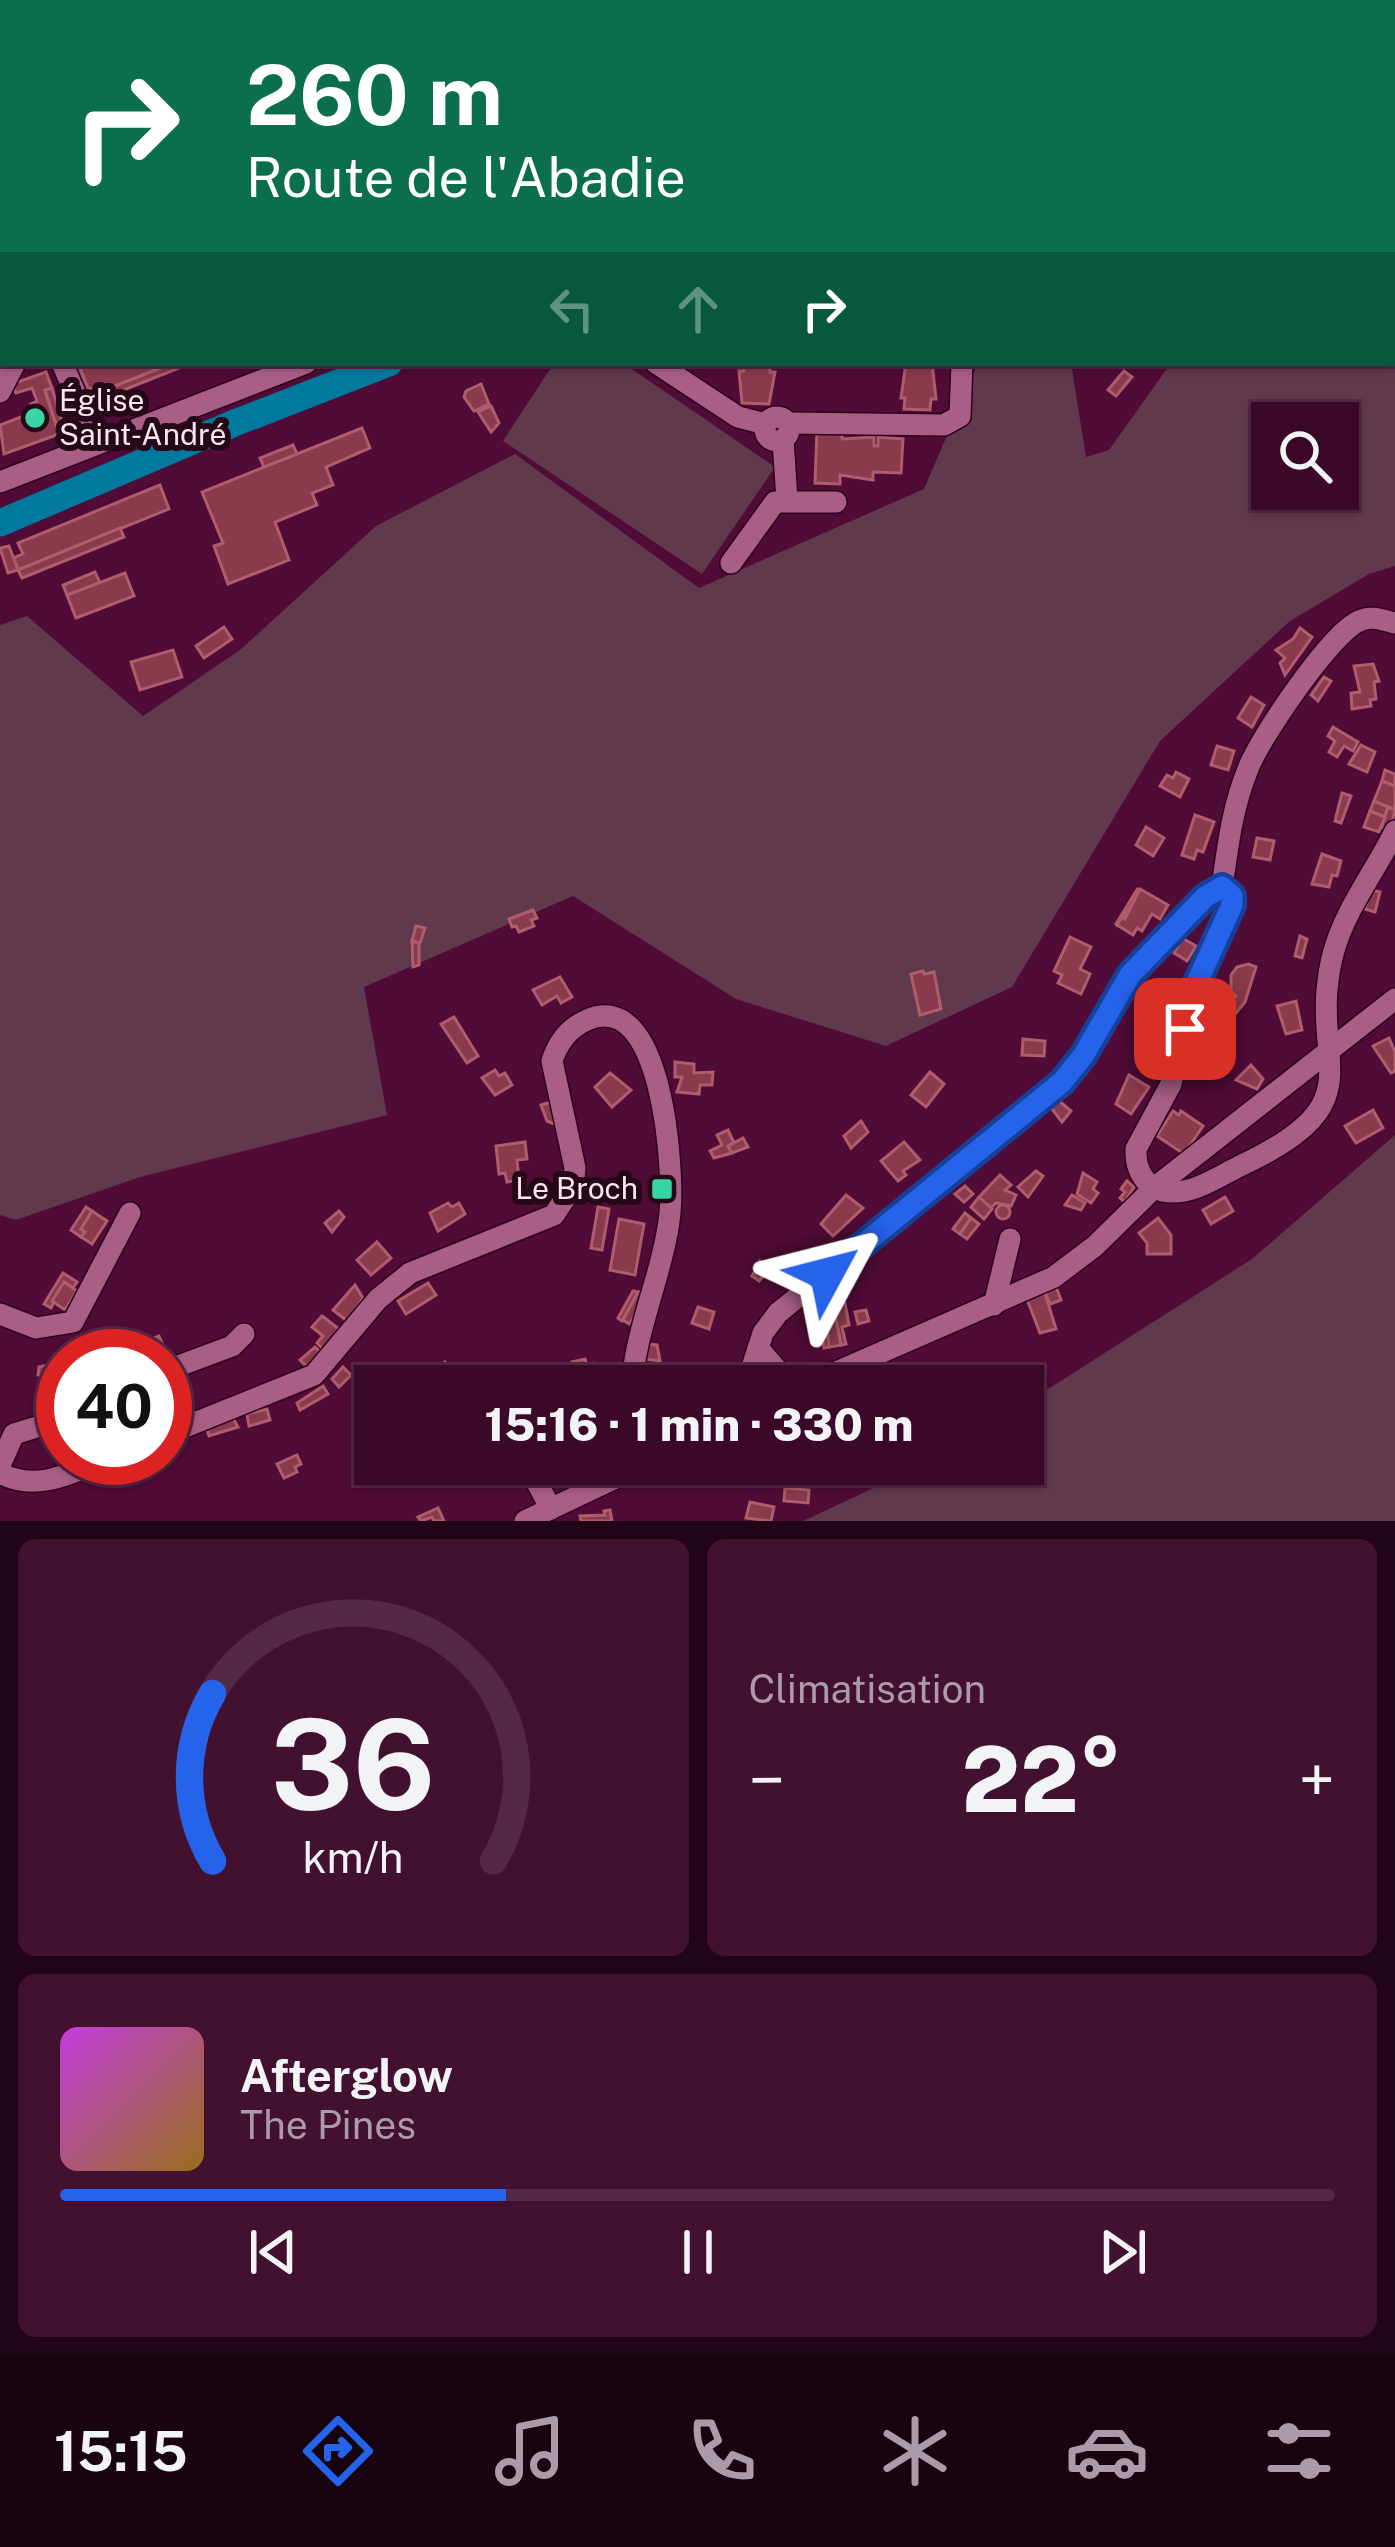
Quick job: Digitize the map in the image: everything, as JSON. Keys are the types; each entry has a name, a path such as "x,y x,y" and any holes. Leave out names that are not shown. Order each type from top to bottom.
{"street":[{"path":"63,366 97,443"},
{"path":"0,482 298,366"},
{"path":"661,366 738,417 779,429 944,424 960,416 962,366"},
{"path":"779,429 787,500"},
{"path":"731,562 770,507 787,500 836,502"},
{"path":"1222,887 1228,832 1249,766 1277,716 1343,632 1358,621 1375,618 1395,623"},
{"path":"1222,887 1232,896 1232,905 1194,989 1171,1084 1136,1149 1140,1171 1154,1188 1185,1191 1258,1158 1295,1135 1328,1096 1327,996 1334,952 1356,898 1395,831"},
{"path":"753,1365 770,1323 791,1300 1062,1082 1083,1056 1130,975 1205,897 1222,887"},
{"path":"853,1365 994,1305 1077,1261 1154,1188 1395,999"},
{"path":"192,1425 314,1375 378,1299 410,1274 554,1215 573,1186 575,1168 552,1060 572,1029 600,1016 617,1018 643,1040 655,1076 669,1165 666,1239 637,1365"},
{"path":"0,1314 36,1328 74,1322 130,1213"},
{"path":"994,1305 1010,1239"},
{"path":"192,1361 232,1346 244,1334"},
{"path":"758,1348 773,1365"},
{"path":"36,1427 14,1434 0,1469 26,1484 36,1483"},
{"path":"538,1485 551,1509"},
{"path":"525,1521 601,1485"}],"shaded area":[{"path":"552,366 627,366 775,467 702,574 503,441"},
{"path":"977,366 1071,366 1086,457 1109,450 1169,366 1395,366 1395,566 1369,574 1290,621 1160,741 1012,987 886,1046 736,999 573,896 364,987 387,1115 140,1177 16,1220 0,1215 0,625 27,616 143,716 240,650 376,526 515,454 699,588 924,489"},
{"path":"1395,1135 1395,1521 803,1521 880,1485 1044,1485 1044,1392 1252,1259"}],"building":[{"path":"71,366 79,366 88,388 100,392 98,400 83,397"},
{"path":"79,366 165,366 100,392 88,388"},
{"path":"165,366 184,366 98,400 100,392"},
{"path":"744,366 770,366 770,372 775,372 769,404 742,403 739,371"},
{"path":"906,366 932,366 936,399 931,399 930,410 904,409 905,398 901,398"},
{"path":"1124,371 1132,377 1116,396 1108,390"},
{"name":"Église Saint-André","path":"46,372 52,388 45,390 59,434 4,454 0,425 34,412 31,404 37,401 32,388 16,393 12,384"},
{"path":"481,384 489,404 474,411 464,397"},
{"path":"52,388 65,432 59,434 45,390"},
{"path":"491,406 499,423 491,432 478,412"},
{"path":"362,428 370,448 326,467 333,485 312,493 317,505 275,522 289,560 228,584 214,546 223,543 202,492"},
{"path":"817,430 842,431 842,439 874,437 874,446 878,446 878,437 903,439 901,473 873,472 873,480 840,475 840,484 815,483"},
{"path":"293,445 297,454 264,467 260,458"},
{"path":"160,485 169,509 18,570 13,558 23,554 18,543"},
{"path":"120,528 124,537 22,578 18,570"},
{"path":"9,546 18,570 8,573 0,548"},
{"path":"95,572 100,583 67,595 63,585"},
{"path":"125,573 134,596 76,618 67,595"},
{"path":"224,627 232,639 204,658 196,646"},
{"path":"1300,628 1312,637 1285,675 1280,663 1285,658 1276,650"},
{"path":"173,650 182,677 140,690 131,662"},
{"path":"1373,664 1379,681 1374,682 1376,699 1370,700 1371,706 1352,709 1351,693 1360,692 1354,666"},
{"path":"1324,677 1331,681 1318,701 1311,695"},
{"path":"1251,697 1264,705 1252,727 1238,718"},
{"path":"1333,727 1358,742 1353,751 1344,746 1337,757 1329,752 1335,741 1328,736"},
{"path":"1361,745 1375,752 1367,772 1349,764"},
{"path":"1217,746 1234,751 1228,770 1211,765"},
{"path":"1385,770 1395,774 1395,786 1382,781"},
{"path":"1176,772 1189,779 1180,797 1160,786 1167,775 1173,778"},
{"path":"1382,781 1395,786 1395,810 1374,801"},
{"path":"1342,793 1351,796 1341,823 1335,821"},
{"path":"1374,801 1388,807 1385,817 1370,811"},
{"path":"1388,807 1395,810 1390,830 1381,827"},
{"path":"1370,811 1385,817 1379,832 1364,827"},
{"path":"1195,815 1214,822 1203,852 1197,850 1194,859 1182,855"},
{"path":"1146,827 1164,838 1153,856 1136,845"},
{"path":"1257,838 1274,841 1270,860 1253,857"},
{"path":"1322,854 1341,861 1329,887 1312,884"},
{"path":"1138,888 1136,900 1117,925 1116,924"},
{"path":"1140,889 1168,905 1160,919 1152,914 1142,931 1137,928 1133,935 1117,925"},
{"path":"1370,890 1380,892 1375,912 1365,909"},
{"path":"533,910 534,926 519,932 512,927 509,919"},
{"path":"416,926 425,928 420,943 412,941"},
{"path":"1300,936 1307,939 1302,958 1295,956"},
{"path":"1070,937 1091,947 1080,969 1090,974 1081,994 1058,983 1062,975 1054,971"},
{"path":"1182,938 1196,946 1187,961 1174,953"},
{"path":"412,941 419,943 419,965 413,967"},
{"path":"1248,964 1256,967 1245,1002 1232,1018 1224,1012 1236,996 1231,991 1231,975"},
{"path":"934,972 941,1009 920,1015 911,974"},
{"path":"560,977 572,997 561,1003 557,996 542,1005 533,990"},
{"path":"1152,995 1161,998 1159,1050 1137,1041"},
{"path":"1296,1001 1302,1030 1286,1034 1277,1006"},
{"path":"454,1017 478,1056 467,1063 441,1024"},
{"path":"1389,1038 1395,1052 1391,1073 1373,1046"},
{"path":"1023,1039 1045,1041 1044,1056 1022,1055"},
{"path":"675,1062 694,1064 694,1073 713,1072 712,1085 700,1085 699,1094 677,1092 682,1077 675,1077"},
{"path":"1251,1065 1263,1079 1257,1089 1236,1080"},
{"path":"495,1070 499,1076 505,1073 512,1085 495,1095 482,1078"},
{"path":"930,1072 944,1084 926,1107 911,1095"},
{"path":"610,1073 631,1090 612,1107 595,1087"},
{"path":"1129,1075 1149,1087 1131,1114 1116,1104"},
{"path":"1058,1100 1071,1111 1062,1122 1052,1109"},
{"path":"551,1102 557,1125 547,1121 541,1105"},
{"path":"1373,1110 1383,1128 1356,1143 1345,1126"},
{"path":"1173,1111 1203,1126 1184,1154 1157,1136"},
{"path":"861,1121 868,1132 851,1148 844,1136"},
{"path":"728,1130 734,1143 728,1146 732,1153 714,1158 710,1151 722,1145 717,1135"},
{"path":"743,1138 748,1147 732,1153 728,1146"},
{"path":"525,1142 527,1159 517,1160 519,1180 507,1182 505,1173 499,1174 496,1146"},
{"path":"904,1142 920,1160 903,1171 906,1175 898,1181 881,1161"},
{"path":"1036,1171 1043,1176 1028,1197 1018,1187"},
{"path":"1083,1173 1097,1182 1093,1189 1098,1193 1091,1203 1077,1194"},
{"path":"1000,1175 1011,1185 1005,1190 1016,1195 1011,1206 996,1203 991,1208 979,1197"},
{"path":"1127,1181 1134,1187 1125,1202 1120,1198"},
{"path":"965,1186 973,1194 964,1202 955,1194"},
{"path":"846,1195 863,1208 833,1236 821,1224"},
{"path":"1072,1195 1085,1203 1081,1210 1065,1205"},
{"path":"979,1197 992,1209 984,1219 971,1207"},
{"path":"1225,1197 1233,1211 1211,1224 1203,1210"},
{"path":"448,1203 452,1207 459,1203 465,1214 438,1231 430,1213"},
{"path":"1003,1205 1010,1212 1003,1219 996,1212"},
{"path":"86,1207 92,1211 81,1237 71,1230"},
{"path":"598,1207 609,1209 602,1250 591,1248"},
{"path":"92,1211 107,1221 92,1244 81,1237 85,1232 81,1229"},
{"path":"339,1211 344,1217 332,1232 325,1223"},
{"path":"965,1213 971,1218 960,1234 953,1229"},
{"path":"971,1218 979,1224 967,1239 960,1234"},
{"path":"1158,1218 1171,1235 1171,1254 1147,1254 1147,1243 1139,1233"},
{"path":"619,1219 644,1224 635,1275 610,1270"},
{"path":"377,1242 391,1258 371,1275 357,1260"},
{"path":"760,1261 769,1270 759,1281 752,1276"},
{"path":"63,1273 77,1282 73,1288 64,1282 51,1308 44,1304"},
{"path":"64,1282 77,1291 65,1310 52,1301"},
{"path":"428,1283 436,1295 406,1314 398,1301"},
{"path":"1055,1284 1061,1300 1050,1304 1043,1287"},
{"path":"355,1285 363,1298 347,1321 333,1310"},
{"path":"1043,1287 1056,1329 1040,1333 1025,1294"},
{"path":"633,1291 638,1292 622,1321 618,1318"},
{"path":"644,1291 629,1324 623,1320 638,1292"},
{"path":"845,1303 849,1325 842,1327 846,1344 841,1345 833,1305"},
{"path":"833,1305 841,1345 829,1347 826,1313"},
{"path":"829,1306 829,1347 824,1348 819,1308"},
{"path":"698,1307 714,1312 709,1329 692,1323"},
{"path":"866,1310 869,1321 858,1324 855,1312"},
{"path":"322,1316 343,1332 327,1353 317,1343 323,1336 312,1327"},
{"path":"647,1344 657,1345 660,1361 645,1359"},
{"path":"315,1347 322,1354 310,1370 300,1360"},
{"path":"343,1367 351,1375 339,1387 332,1379"},
{"path":"323,1386 328,1394 300,1410 297,1403"},
{"path":"267,1409 270,1420 249,1426 247,1414"},
{"path":"233,1418 238,1427 209,1436 207,1430"},
{"path":"297,1455 301,1464 295,1467 297,1472 284,1478 277,1464"},
{"path":"785,1488 809,1490 808,1503 784,1501"},
{"path":"750,1502 774,1507 771,1521 746,1518"},
{"path":"438,1508 444,1521 418,1517"},
{"path":"610,1510 612,1521 581,1521 580,1516 605,1515"}],"waterway":[{"path":"0,523 381,366"}],"place":[{"name":"Église Saint-André","path":"35,418"},
{"name":"Le Broch","path":"662,1189"}],"route":[{"path":"827,1274 1062,1082 1083,1056 1130,975 1205,897 1222,887 1232,896 1232,905 1194,989 1185,1029"}]}
